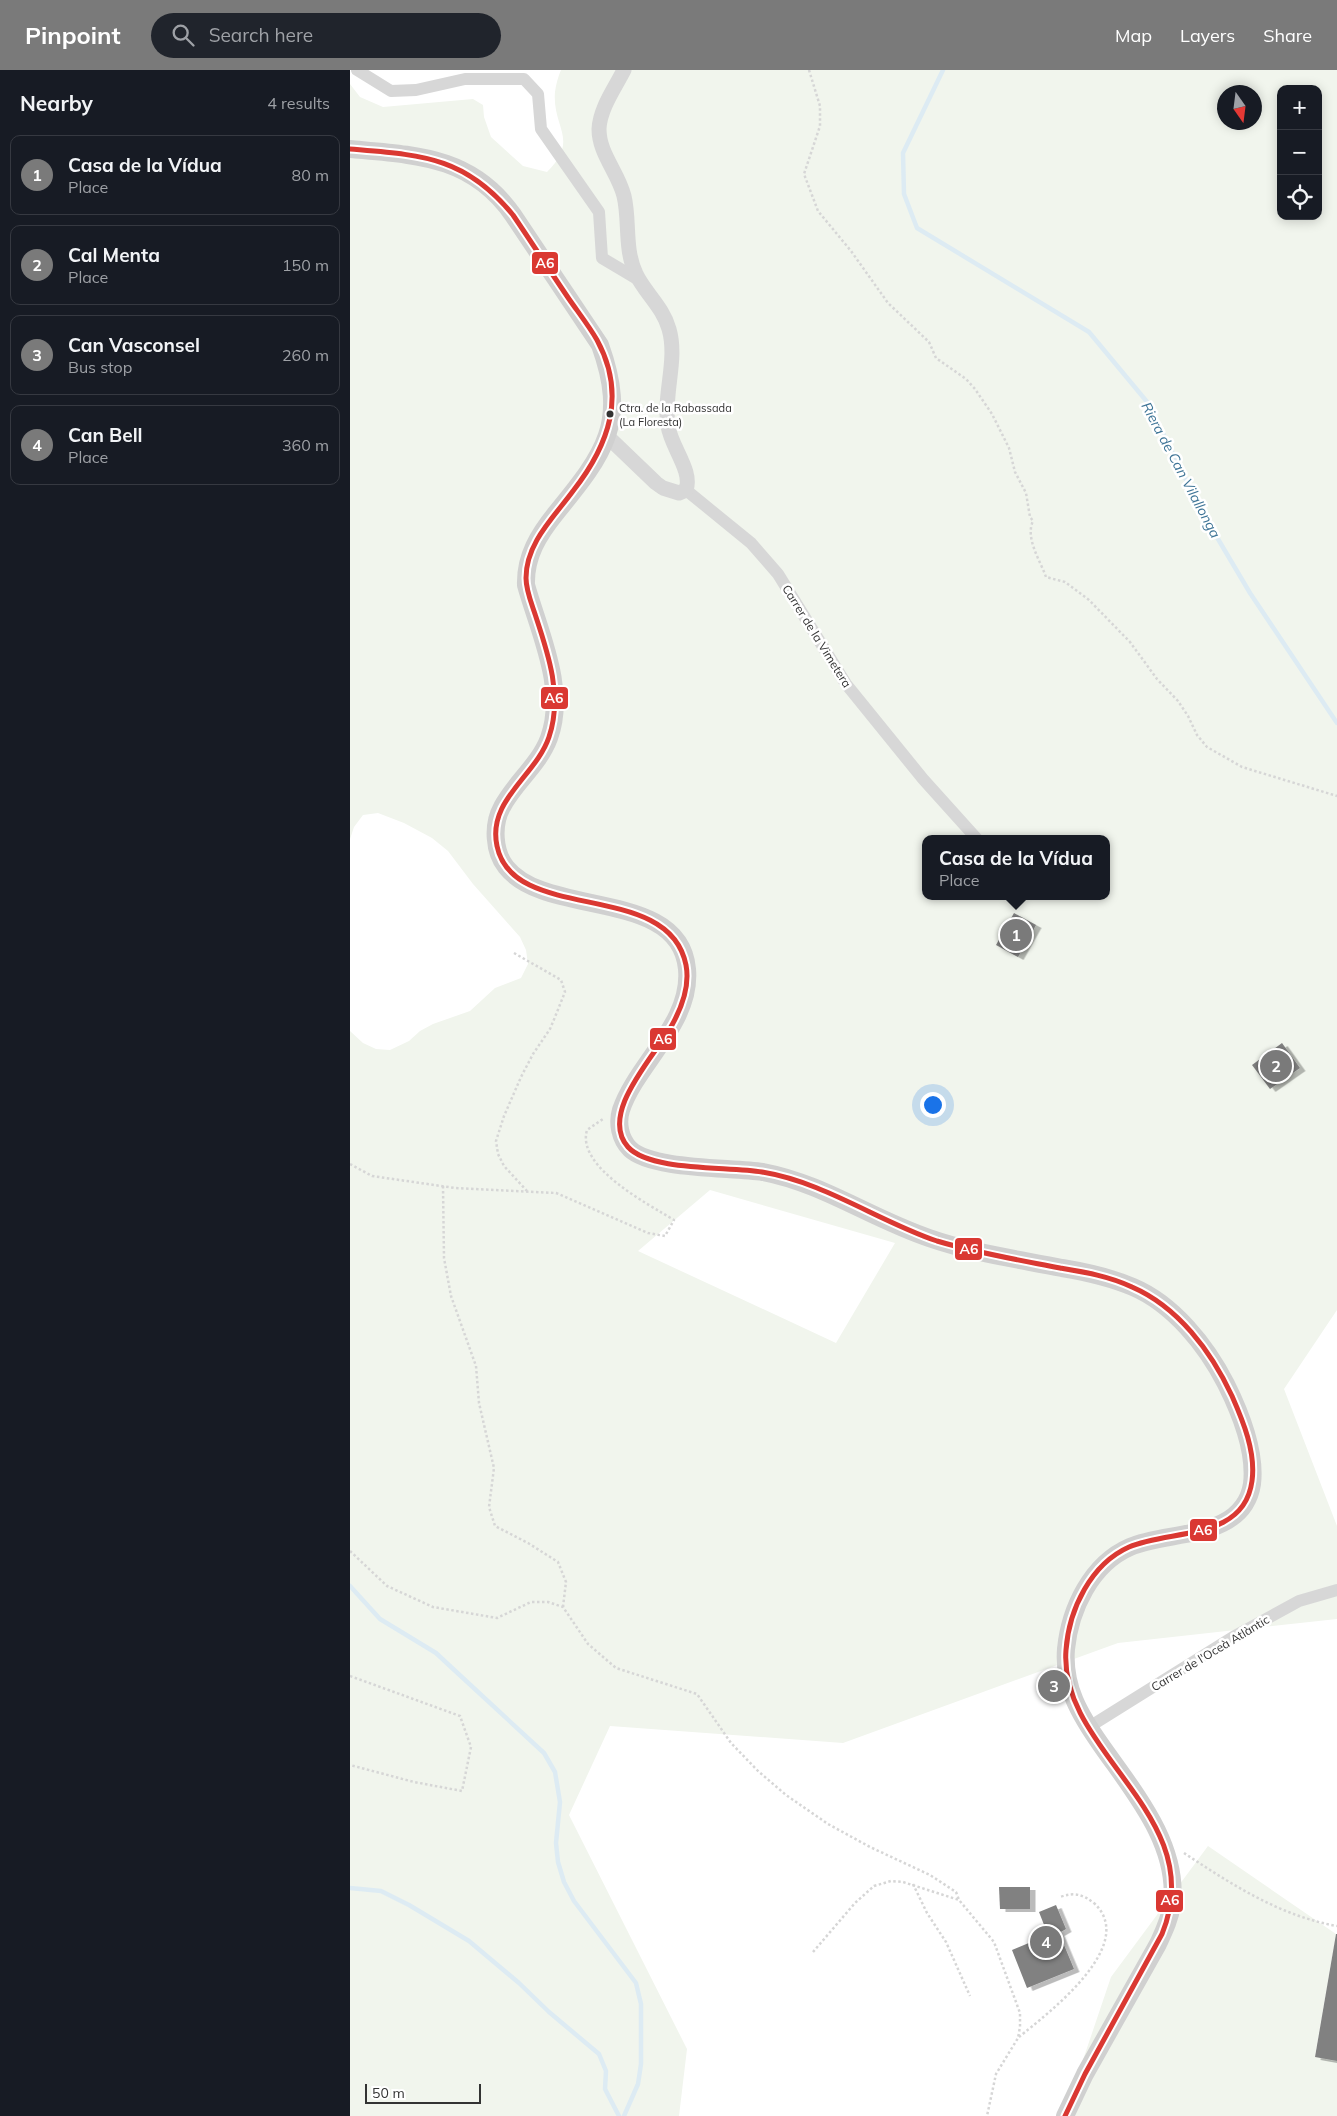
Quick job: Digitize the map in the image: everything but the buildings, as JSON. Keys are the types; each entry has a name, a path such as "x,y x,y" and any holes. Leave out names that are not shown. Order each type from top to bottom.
{"main road":[{"path":"350,150 402,155 446,163 464,170 481,180 504,201 600,345 612,395 613,410 607,436 598,457 581,483 543,530 528,560 526,585 550,671 554,693 554,711 548,740 541,755 502,808 498,818 496,836 497,850 505,866 525,884 564,897 627,912 657,924 673,936 683,954 687,968 687,980 682,1004 673,1024 629,1095 621,1112 619,1120 623,1139 630,1149 646,1158 663,1162 761,1172 796,1180 926,1237 968,1249 1102,1276 1132,1286 1159,1302 1182,1323 1209,1356 1231,1395 1240,1416 1250,1450 1252,1471 1250,1491 1243,1507 1226,1520 1199,1532 1134,1545 1109,1560 1099,1569 1089,1583 1079,1601 1071,1622 1065,1656 1071,1695 1089,1727 1158,1831 1171,1871 1172,1906 1168,1922 1151,1959 1085,2074 1065,2116"}],"street":[{"path":"357,70 391,91 416,90 465,79 524,80 538,94 541,129 599,212 602,258 639,280"},
{"path":"607,436 663,488 679,494 686,490 688,480 672,441 668,424 671,337 661,310 639,280 629,253 624,197 603,151 600,136 601,115 624,70"},
{"name":"Carrer de la Vimetera","path":"686,490 751,543 778,574 846,684 923,779 972,835"},
{"name":"Carrer de l'Oceà Atlàntic","path":"1089,1727 1233,1637 1299,1601 1337,1590"}],"path":[{"path":"809,70 820,106 820,126 804,174 818,211 852,252 888,303 929,342 936,358 966,379 992,414 1009,448 1014,472 1026,493 1030,517 1033,521 1030,528 1031,535 1046,577 1065,582 1089,600 1130,642 1157,679 1178,701 1197,735 1207,747 1242,767 1312,790 1337,796"},
{"path":"514,953 561,980 565,992 550,1029 533,1054 521,1077 504,1116 496,1141 498,1154 504,1166 528,1192"},
{"path":"350,1164 372,1176 442,1186 556,1193 648,1233 665,1236 674,1220 618,1185 589,1154 586,1148 585,1134 589,1126 605,1118 619,1120"},
{"path":"442,1186 444,1258 451,1296 476,1366 479,1403 494,1468 489,1507 495,1526 558,1562 566,1582 563,1607"},
{"path":"350,1551 387,1586 433,1607 497,1618 531,1602 548,1602 563,1607 588,1644 616,1668 697,1694 731,1743 758,1771 786,1795 828,1824 930,1876 956,1892 959,1900 994,1942 1020,2013 1018,2038"},
{"path":"350,1676 460,1716 471,1747 462,1791 414,1782 350,1766"},
{"path":"1182,1852 1240,1890 1286,1910 1337,1926"},
{"path":"813,1952 855,1903 874,1886 890,1881 913,1884 959,1900"},
{"path":"913,1884 927,1913 946,1942 970,1996"},
{"path":"987,2116 996,2074 1018,2038 1066,1998 1080,1983 1100,1954 1106,1936 1104,1919 1096,1905 1082,1895 1073,1892 1060,1897"}],"shaded area":[{"path":"561,70 1337,70 1337,1310 1284,1389 1337,1526 1337,1619 1118,1643 843,1743 610,1726 569,1815 687,2049 679,2116 350,2116 350,1031 363,1043 376,1049 390,1050 409,1041 420,1031 433,1024 470,1011 495,988 521,978 528,964 526,950 520,937 473,884 448,851 432,838 404,823 378,813 363,815 354,827 350,839 350,84 360,97 383,107 473,99 483,105 484,117 491,137 523,166 547,172 557,161 562,151 563,142 555,104 555,89","holes":["710,1190 895,1243 836,1343 638,1251"]},
{"path":"1208,1846 1336,1934 1315,2056 1337,2061 1337,2116 1064,2116 1111,1977"}],"waterway":[{"name":"Riera de Can Vilallonga","path":"943,70 903,153 904,194 917,228 1089,332 1148,403 1202,512 1250,593 1337,723"},
{"path":"350,1586 380,1619 436,1653 544,1753 555,1772 560,1802 556,1843 558,1862 564,1882 574,1901 636,1983 641,2004 641,2064 638,2084 624,2116"},
{"path":"350,1888 381,1891 409,1905 469,1941 519,1983 549,2012 599,2054 606,2071 605,2089 619,2116"}],"transit line":[{"name":"A6","path":"350,149 420,157 440,162 459,170 495,195 513,215 594,335 606,360 611,380 612,400 610,419 604,438 586,474 542,531 527,565 528,592 545,644 552,675 555,706 553,722 543,751 506,802 499,815 496,830 497,846 509,870 531,886 559,895 623,910 652,921 674,938 686,965 686,988 679,1011 672,1025 633,1084 625,1101 620,1118 621,1133 628,1147 639,1155 654,1161 691,1167 748,1170 785,1177 829,1193 915,1233 937,1241 998,1256 1096,1275 1132,1287 1164,1306 1191,1332 1224,1379 1244,1426 1252,1459 1252,1481 1246,1500 1235,1514 1221,1524 1203,1530 1146,1541 1129,1547 1116,1555 1093,1576 1084,1590 1077,1604 1068,1634 1066,1650 1070,1687 1085,1721 1151,1819 1167,1854 1172,1892 1162,1934 1085,2074 1065,2116"}],"place":[{"name":"Ctra. de la Rabassada (La Floresta)","path":"610,414"},
{"name":"Casa de la Vídua","path":"1016,935"},
{"name":"Cal Menta","path":"1276,1066"},
{"name":"Can Vasconsel","path":"1054,1686"},
{"name":"Can Bell","path":"1046,1942"}]}
